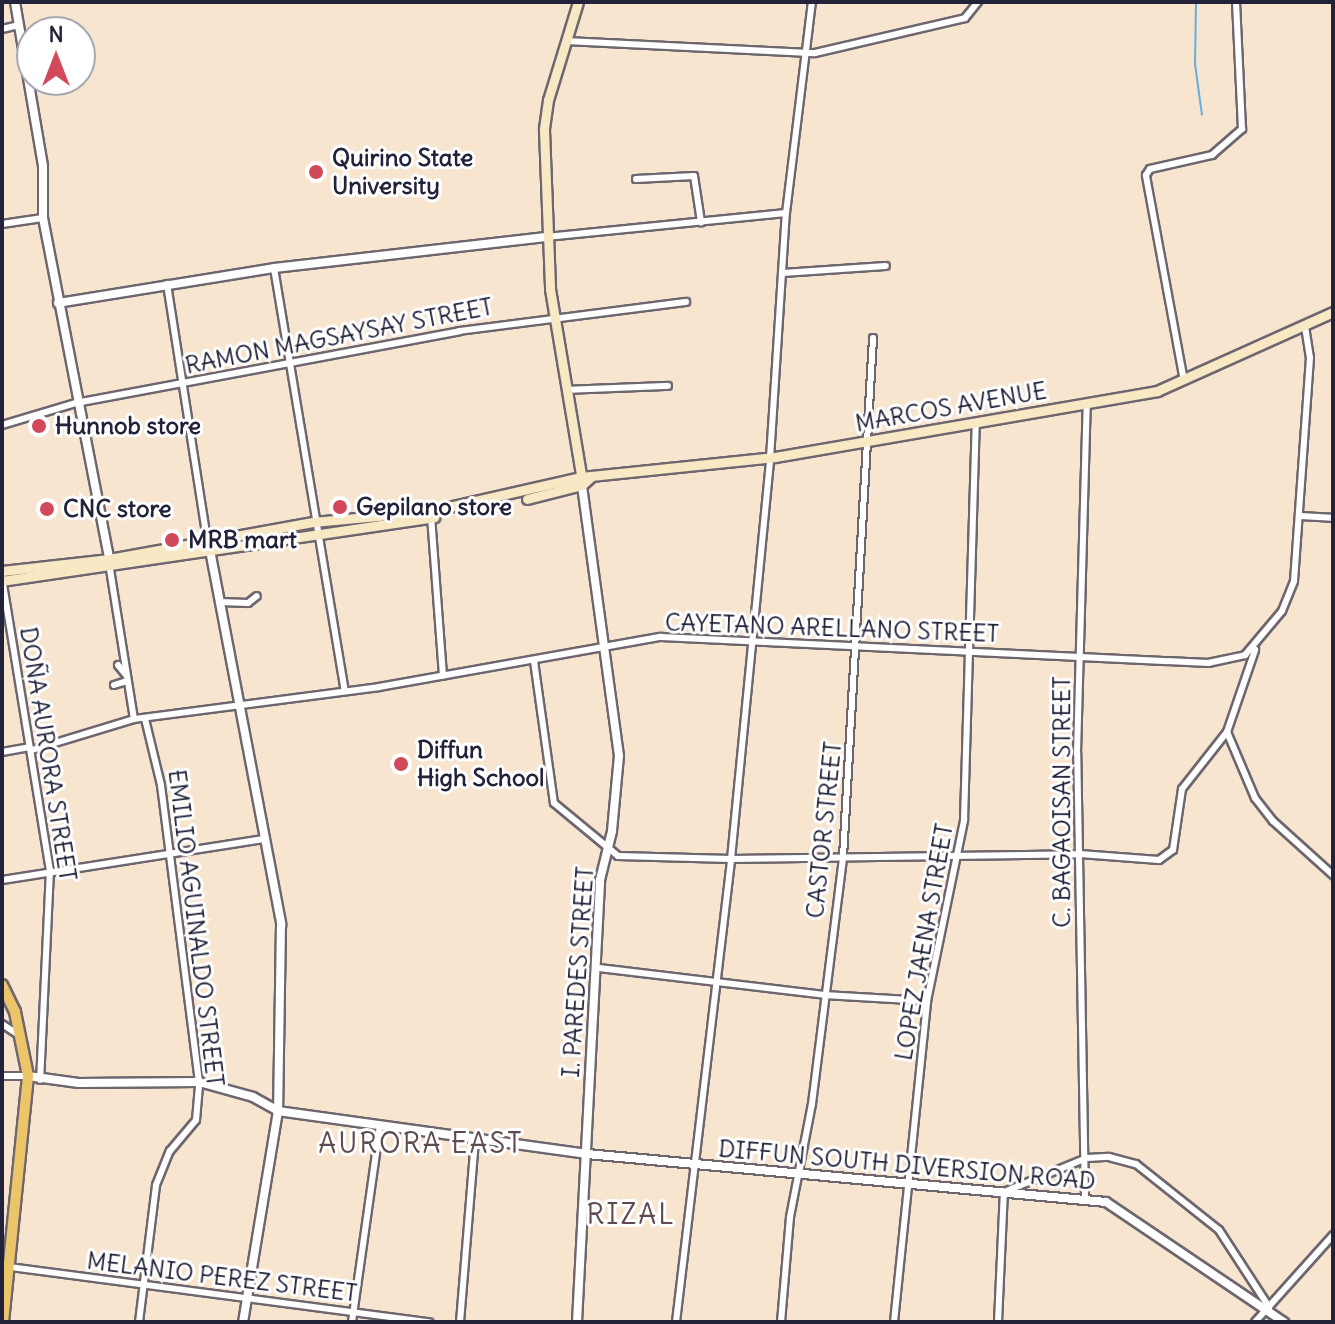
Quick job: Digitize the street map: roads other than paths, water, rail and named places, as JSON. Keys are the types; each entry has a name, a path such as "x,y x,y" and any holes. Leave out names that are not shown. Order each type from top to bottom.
{"main road":[{"path":"578,2 544,130 546,237 554,315 585,480"},
{"name":"MARCOS AVENUE","path":"2,580 208,543 431,514 585,480 770,458 1087,404 1184,382 1333,312"},
{"name":"MARCOS AVENUE","path":"2,571 108,563"},
{"path":"2,985 22,1037 28,1076 3,1322"}],"street":[{"path":"676,1322 731,859 770,458 786,213 812,2"},
{"path":"566,41 804,53 965,18 978,2"},
{"path":"1184,382 1146,175 1150,169 1212,155 1242,129 1236,2"},
{"path":"32,96 43,166 43,218 134,719"},
{"path":"636,179 694,176 701,222"},
{"path":"58,303 274,268 786,213"},
{"path":"2,224 43,218"},
{"path":"782,273 886,266"},
{"path":"274,268 344,688"},
{"path":"167,284 208,543 281,924 278,1111 243,1322"},
{"name":"RAMON MAGSAYSAY STREET","path":"2,425 76,403 289,367 554,315 686,302"},
{"path":"534,661 554,803 608,852 731,859 1080,854 1168,857 1177,799 1227,732 1255,648 1290,596 1310,358 1305,325"},
{"name":"CASTOR STREET","path":"781,1322 843,857 870,442 873,338"},
{"path":"567,390 668,386"},
{"name":"C. BAGAOISAN STREET","path":"1085,1199 1080,654 1087,404"},
{"name":"LOPEZ JAENA STREET","path":"894,1322 927,1001 960,858 976,424"},
{"name":"I. PAREDES STREET","path":"577,1322 599,968 600,880 608,852 619,756 585,480"},
{"path":"431,514 443,676"},
{"path":"1299,516 1333,518"},
{"name":"DOÑA AURORA STREET","path":"2,580 50,870 40,1080"},
{"path":"220,602 248,603 257,596"},
{"name":"CAYETANO ARELLANO STREET","path":"2,752 31,748 134,719 443,676 661,637 969,652 1080,654 1208,663 1255,648"},
{"path":"118,665 127,678"},
{"path":"114,685 127,678"},
{"name":"EMILIO AGUINALDO STREET","path":"139,1322 160,1169 196,1120 199,1082 166,850 161,785 145,719"},
{"path":"1227,732 1255,798 1273,821 1333,875"},
{"path":"2,880 166,850 264,839"},
{"path":"599,968 824,995 927,1001"},
{"path":"2,1024 22,1037"},
{"path":"2,1076 28,1076"},
{"name":"DIFFUN SOUTH DIVERSION ROAD","path":"28,1076 40,1080 199,1082 253,1097 278,1111 587,1154 798,1177 1085,1199 1126,1211 1284,1322"},
{"path":"352,1322 380,1126"},
{"path":"460,1322 475,1138"},
{"path":"998,1322 1004,1192 1087,1158 1136,1164 1197,1210 1236,1251 1268,1308"},
{"path":"1255,1322 1333,1235"},
{"name":"MELANIO PEREZ STREET","path":"7,1274 247,1297 429,1322"}],"waterway":[{"path":"1196,2 1195,64 1202,115"}],"place":[{"name":"Quirino State University","path":"316,172"},
{"name":"Hunnob store","path":"39,426"},
{"name":"Gepilano store","path":"340,507"},
{"name":"CNC store","path":"47,509"},
{"name":"MRB mart","path":"172,540"},
{"name":"Diffun High School","path":"401,764"}],"district":[{"name":"AURORA EAST","path":"421,1143"},
{"name":"RIZAL","path":"631,1214"}]}
